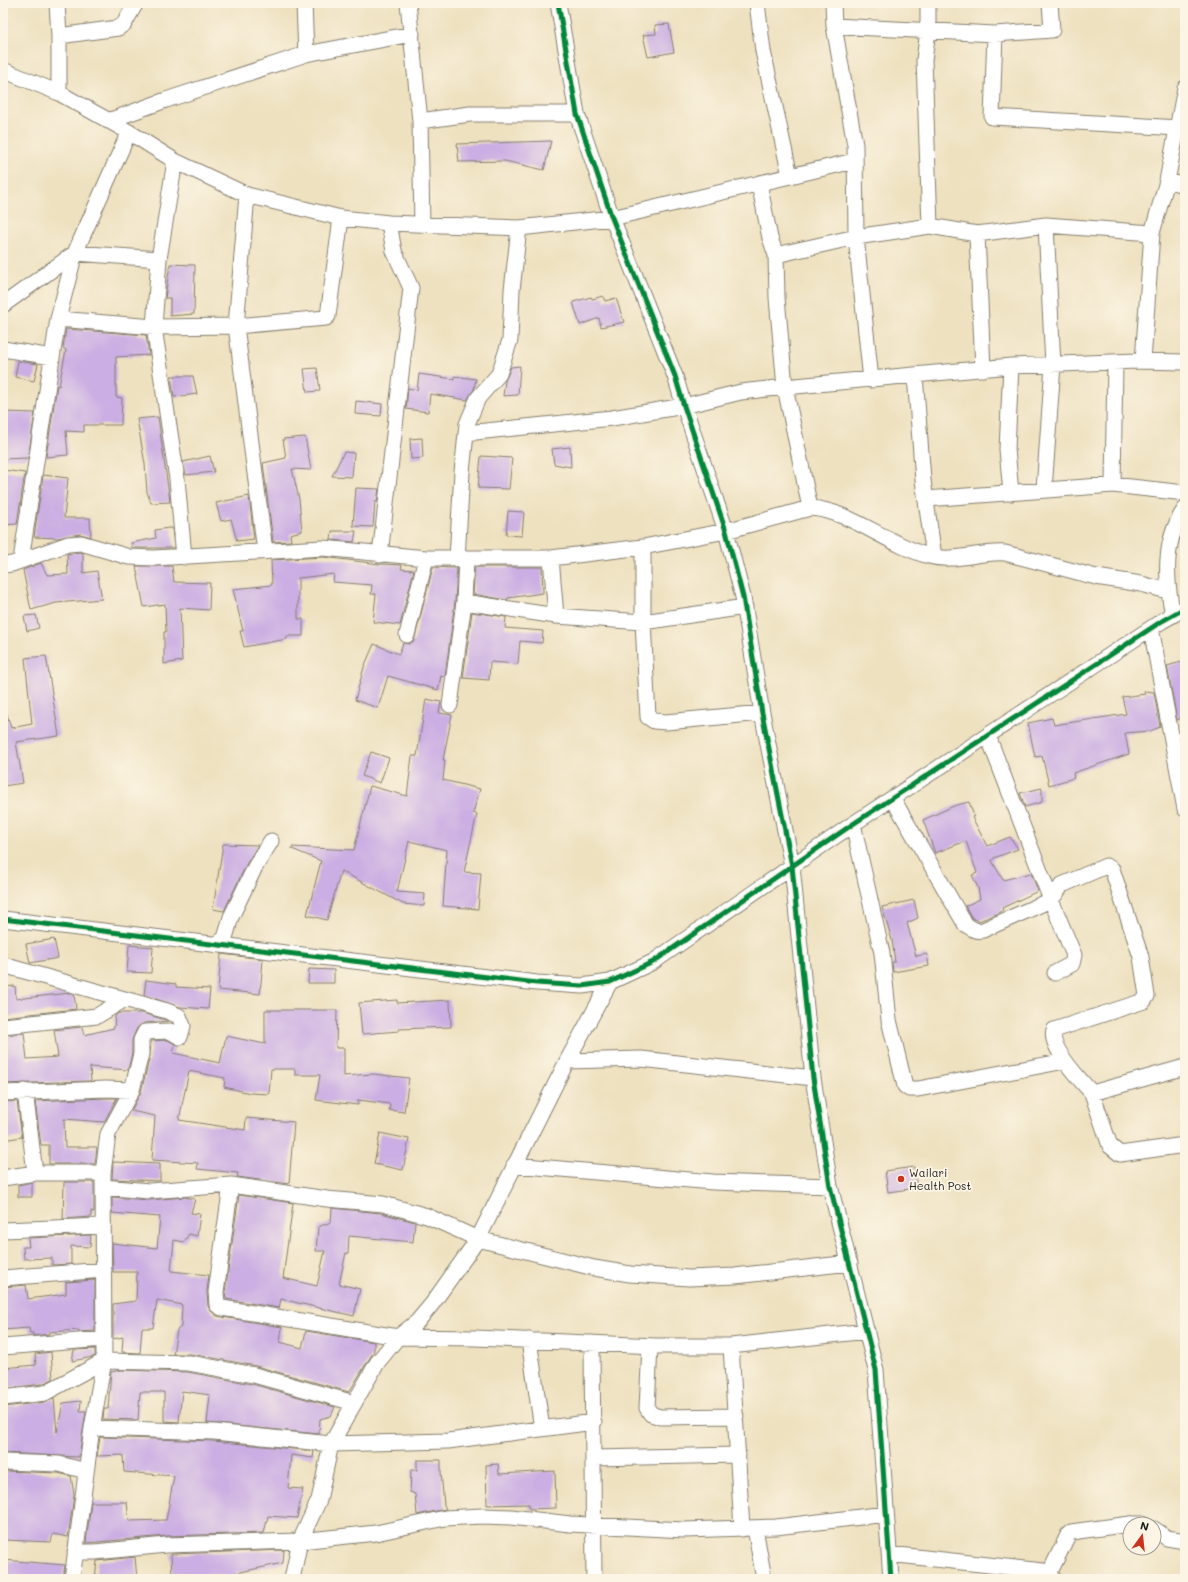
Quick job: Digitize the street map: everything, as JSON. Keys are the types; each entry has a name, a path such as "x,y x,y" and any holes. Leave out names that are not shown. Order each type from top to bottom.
{"street":[{"path":"57,3 59,36 59,93"},
{"path":"59,36 118,28 124,24 136,3"},
{"path":"304,3 306,54"},
{"path":"408,3 420,121 422,224"},
{"path":"558,3 577,114 612,218 676,376 684,406 726,531 745,607 762,713 792,866 813,1078 830,1186 876,1370 891,1579"},
{"path":"757,3 763,51 790,176"},
{"path":"833,3 834,26 853,126 856,237 871,380"},
{"path":"928,3 928,31 924,60 930,226"},
{"path":"834,26 995,34 1052,30 1050,3"},
{"path":"108,121 166,100 306,54 412,34"},
{"path":"995,34 992,117 1179,128"},
{"path":"3,70 59,93 129,132 175,161 247,195 341,218 389,223 519,228 612,218 854,161"},
{"path":"1143,361 1152,233 1167,182 1179,128 1185,88"},
{"path":"420,121 470,114 577,114"},
{"path":"22,560 58,319 75,253 129,132"},
{"path":"175,161 159,259 154,328 177,479 184,557"},
{"path":"1167,182 1185,185"},
{"path":"759,183 770,238 776,255 777,298 785,387 810,508"},
{"path":"247,195 236,326 265,551"},
{"path":"58,319 154,328 236,326 322,319 328,316 341,218"},
{"path":"380,555 411,288 394,251 389,223"},
{"path":"776,255 856,237 930,226 977,234 1046,225 1152,233"},
{"path":"1044,490 1052,365 1046,225"},
{"path":"450,705 464,602 462,558 462,472 467,424 478,398 498,374 510,340 512,290 519,228"},
{"path":"977,234 983,369"},
{"path":"3,305 75,253 159,259"},
{"path":"3,349 52,357"},
{"path":"466,433 612,418 684,406 736,393 785,387 1011,366 1143,361 1185,362"},
{"path":"1113,485 1115,363"},
{"path":"1011,366 1007,449 1011,493"},
{"path":"915,376 926,499 934,557"},
{"path":"926,499 1113,485 1185,494"},
{"path":"3,565 68,544 81,543 129,557 184,557 323,548 380,555 426,558 551,558 643,547 726,531 810,508 821,508 840,515 882,538 916,552 934,557 946,559 1005,553 1096,577 1141,584 1168,591"},
{"path":"3,919 537,983 582,986 610,982 653,962 853,824 1179,611 1168,591 1168,552 1170,541 1185,509"},
{"path":"643,547 643,622 648,717 654,721 666,722 762,713"},
{"path":"408,635 426,558"},
{"path":"551,558 556,616"},
{"path":"464,602 556,616 643,622 745,607"},
{"path":"1152,628 1185,809"},
{"path":"988,736 1050,900 1074,955 1072,964 1055,972"},
{"path":"893,799 965,924 972,930 983,930 1050,900 1062,885 1106,866 1112,869 1141,957 1147,996 1144,1001 1054,1030 1053,1038 1065,1061 1092,1093 1110,1146 1120,1154 1185,1145"},
{"path":"853,824 882,953 888,1020 905,1086 909,1089 918,1089 1065,1061"},
{"path":"217,944 225,938 231,917 255,867 270,841"},
{"path":"3,965 167,1011 179,1016 183,1026 182,1035 180,1038 170,1031 145,1032 141,1040 141,1054 132,1090 108,1134 103,1180 102,1226 104,1270 104,1361 92,1428 74,1552 72,1579"},
{"path":"292,1579 300,1541 319,1500 331,1444 377,1363 398,1337 417,1322 432,1304 478,1239 567,1061 610,982"},
{"path":"3,1026 97,1016 125,999"},
{"path":"567,1061 641,1059 813,1078"},
{"path":"1092,1093 1185,1067"},
{"path":"3,1093 106,1089 132,1090"},
{"path":"25,1091 35,1173"},
{"path":"514,1165 712,1182 830,1186"},
{"path":"3,1178 35,1173 103,1180 154,1191 231,1185 402,1208 427,1216 478,1239 594,1268 637,1275 689,1278 735,1276 850,1263"},
{"path":"231,1185 216,1292 216,1305 222,1308 398,1337 529,1340 650,1346 731,1346 867,1331"},
{"path":"3,1230 102,1226"},
{"path":"3,1278 104,1270"},
{"path":"3,1347 104,1339"},
{"path":"529,1340 542,1429"},
{"path":"592,1343 594,1422 594,1579"},
{"path":"650,1346 648,1408 651,1414 660,1416 736,1416"},
{"path":"731,1346 738,1455 749,1528 764,1579"},
{"path":"3,1398 46,1393 104,1361 189,1363 254,1375 354,1404"},
{"path":"92,1428 214,1432 331,1444 448,1442 594,1422"},
{"path":"594,1458 738,1455"},
{"path":"3,1462 59,1464 86,1471"},
{"path":"74,1552 95,1552 166,1545 300,1541 376,1533 445,1518 482,1516 512,1517 594,1526 684,1530 749,1528 886,1514"},
{"path":"889,1554 1043,1571 1051,1577 1068,1535 1071,1532 1122,1525"},
{"path":"1162,1535 1167,1538 1185,1541"}],"building":[{"path":"669,24 674,52 648,57 643,35 656,34 655,25"},
{"path":"551,141 544,170 505,161 459,162 457,144"},
{"path":"170,264 195,265 194,314 170,316 170,298 165,298"},
{"path":"603,296 605,301 616,298 624,322 601,327 599,318 580,325 573,302 591,297 592,299"},
{"path":"66,329 146,335 149,355 116,357 116,397 122,398 121,425 84,425 84,432 66,431 68,455 46,457 57,385 59,386 66,350 63,348"},
{"path":"18,361 38,364 34,381 15,377"},
{"path":"520,366 518,395 503,396 505,381 511,367"},
{"path":"317,368 320,391 307,392 304,369"},
{"path":"419,374 454,379 454,376 476,379 474,389 467,400 430,394 428,412 406,409 408,388 417,390"},
{"path":"171,376 193,376 197,394 174,397"},
{"path":"356,401 382,404 381,416 355,414"},
{"path":"3,412 35,413 28,458 3,459"},
{"path":"158,417 170,502 151,503 147,492 145,464 137,419"},
{"path":"305,437 311,470 292,469 299,499 302,531 290,534 291,541 273,542 263,463 286,458 283,439"},
{"path":"422,438 423,458 411,459 410,439"},
{"path":"570,447 571,467 554,464 552,449"},
{"path":"344,452 354,453 352,477 332,476"},
{"path":"210,456 214,472 186,475 183,462"},
{"path":"481,456 512,458 509,489 478,488"},
{"path":"3,470 25,473 17,524 3,525"},
{"path":"43,475 68,478 64,518 90,518 91,537 80,534 58,538 34,537"},
{"path":"356,488 379,489 377,502 375,502 373,527 353,526"},
{"path":"249,496 254,539 237,541 231,519 221,521 216,503"},
{"path":"508,511 524,512 522,536 506,535"},
{"path":"172,528 174,548 132,548 131,543 156,538 155,530"},
{"path":"332,531 356,531 354,542 331,540"},
{"path":"83,553 83,573 97,571 102,599 56,603 31,610 23,570 41,563 47,575 68,574 67,554"},
{"path":"323,557 379,564 402,565 401,569 414,570 400,625 373,622 376,594 371,594 372,585 333,582 334,574 298,578 298,619 303,619 303,636 287,636 287,639 244,647 240,631 243,631 233,589 272,585 271,560"},
{"path":"136,566 172,566 174,582 210,583 209,610 180,608 182,661 164,664 164,632 166,632 165,604 144,607"},
{"path":"433,567 457,568 455,601 445,677 441,676 438,690 388,676 378,708 355,700 364,667 374,644 399,654 403,643 409,644 414,641"},
{"path":"475,567 542,567 543,593 508,598 507,600 473,594"},
{"path":"472,612 506,617 505,628 543,631 542,643 520,641 518,664 490,662 489,680 463,678"},
{"path":"36,615 39,628 27,631 24,616"},
{"path":"46,656 59,736 16,742 23,783 3,786 3,711 6,711 11,728 32,724 25,658"},
{"path":"1185,661 1185,716 1177,720 1167,666"},
{"path":"1144,691 1154,692 1160,727 1150,731 1125,733 1129,754 1073,773 1074,778 1049,785 1042,756 1035,757 1028,723 1052,718 1054,725 1126,714 1122,697 1145,694"},
{"path":"426,699 441,702 439,713 452,715 443,760 445,760 443,780 480,789 473,813 477,814 464,872 481,873 478,909 443,906 447,850 409,841 397,892 425,894 424,906 403,904 341,871 327,920 307,915 321,861 292,849 292,847 354,850 370,786 407,796 412,756 417,756"},
{"path":"371,752 389,758 380,783 362,776"},
{"path":"1042,788 1042,802 1025,807 1020,793"},
{"path":"969,802 974,816 972,817 987,846 1010,837 1018,849 994,858 992,861 1003,880 1031,873 1038,891 1002,908 1003,910 999,913 979,921 972,918 965,906 980,899 978,888 972,875 977,873 966,841 935,853 923,820 956,805"},
{"path":"223,844 258,845 247,863 224,911 213,909"},
{"path":"914,900 918,918 907,923 916,956 927,954 929,966 893,972 892,962 895,962 892,940 882,907"},
{"path":"54,939 58,958 30,963 26,944"},
{"path":"129,945 153,947 151,973 127,972"},
{"path":"221,954 263,959 260,994 218,990"},
{"path":"309,969 334,970 334,983 308,983"},
{"path":"146,980 176,984 176,987 210,989 208,1009 180,1007 144,995"},
{"path":"15,986 16,999 70,993 74,994 76,1009 3,1017 3,987"},
{"path":"397,1000 397,1003 450,1000 451,1027 399,1029 399,1031 362,1034 359,1003"},
{"path":"265,1010 337,1010 336,1048 344,1048 344,1076 373,1074 409,1078 404,1112 389,1110 390,1104 358,1100 358,1105 316,1100 320,1075 295,1075 295,1069 271,1069 269,1094 250,1093 224,1087 225,1078 189,1071 179,1120 245,1130 246,1118 294,1122 289,1184 237,1177 238,1173 197,1169 198,1163 152,1160 155,1116 131,1111 141,1092 150,1056 151,1041 168,1040 175,1044 173,1053 220,1063 226,1036 265,1044"},
{"path":"119,1013 142,1013 169,1021 144,1023 137,1028 132,1040 132,1053 128,1070 90,1067 91,1081 3,1084 3,1035 24,1033 27,1059 58,1057 54,1030 82,1027 84,1035 114,1028 115,1016"},
{"path":"117,1098 104,1122 64,1119 65,1147 97,1147 95,1164 49,1164 49,1145 41,1145 35,1101"},
{"path":"17,1101 22,1137 3,1140 3,1102"},
{"path":"380,1133 409,1139 403,1170 374,1164"},
{"path":"113,1162 160,1164 160,1181 112,1179"},
{"name":"Wailari Health Post","path":"914,1167 917,1188 888,1192 885,1171"},
{"path":"32,1182 32,1197 18,1197 18,1185"},
{"path":"64,1182 94,1182 94,1212 91,1211 91,1217 63,1219"},
{"path":"239,1195 293,1203 283,1278 317,1286 325,1251 316,1251 318,1227 331,1222 332,1208 381,1213 415,1222 413,1242 349,1236 348,1254 346,1253 339,1284 360,1289 354,1316 281,1299 279,1308 226,1299 225,1292"},
{"path":"112,1197 148,1200 185,1197 195,1199 191,1213 200,1214 197,1236 189,1234 184,1242 174,1240 171,1271 209,1275 207,1291 208,1306 217,1316 282,1327 280,1342 302,1348 306,1331 374,1342 374,1351 349,1392 256,1366 191,1354 173,1354 177,1330 181,1327 182,1305 157,1300 153,1328 142,1328 140,1353 122,1352 123,1337 113,1339 113,1304 136,1301 137,1272 113,1272 112,1243 157,1248 160,1217 112,1213"},
{"path":"91,1235 90,1247 71,1246 71,1264 52,1265 52,1258 24,1259 23,1247 29,1247 28,1238"},
{"path":"95,1280 95,1331 78,1332 79,1330 49,1332 49,1334 33,1336 33,1333 30,1333 29,1328 3,1330 3,1287 26,1285 28,1299 66,1294 66,1282"},
{"path":"95,1349 95,1356 72,1361 74,1350"},
{"path":"51,1352 53,1379 42,1384 3,1389 3,1368 36,1365 35,1354"},
{"path":"121,1370 188,1372 252,1384 335,1407 331,1416 320,1419 319,1434 207,1423 210,1395 182,1391 179,1422 164,1421 164,1392 140,1392 138,1420 103,1419 104,1409 108,1409 111,1372"},
{"path":"54,1398 57,1432 63,1403 81,1401 80,1411 86,1411 79,1457 3,1453 3,1407 46,1402"},
{"path":"100,1437 213,1441 314,1451 313,1458 291,1455 288,1488 303,1489 297,1518 268,1516 264,1533 166,1536 86,1543 91,1502 127,1502 129,1521 166,1520 174,1476 124,1472 123,1455 97,1456"},
{"path":"417,1460 441,1460 444,1505 446,1509 417,1515 415,1494 410,1492 411,1470 417,1470"},
{"path":"498,1464 499,1474 555,1471 556,1508 529,1509 529,1504 487,1505 486,1465"},
{"path":"4,1471 58,1473 71,1476 74,1495 68,1537 53,1534 51,1542 3,1540 3,1494 7,1494"},
{"path":"284,1550 283,1563 236,1573 236,1579 199,1579 199,1576 172,1577 171,1554"},
{"path":"135,1557 137,1579 95,1579 97,1561"},
{"path":"3,1560 65,1565 63,1579 3,1579"}],"cycle path":[{"path":"558,3 577,114 612,218 675,376 726,531 743,597 762,713 792,866 813,1078 830,1186 876,1370 891,1579"},
{"path":"3,919 537,983 582,986 610,982 653,962 853,824 1162,621 1185,608"}],"place":[{"name":"Wailari Health Post","path":"901,1179"}]}
